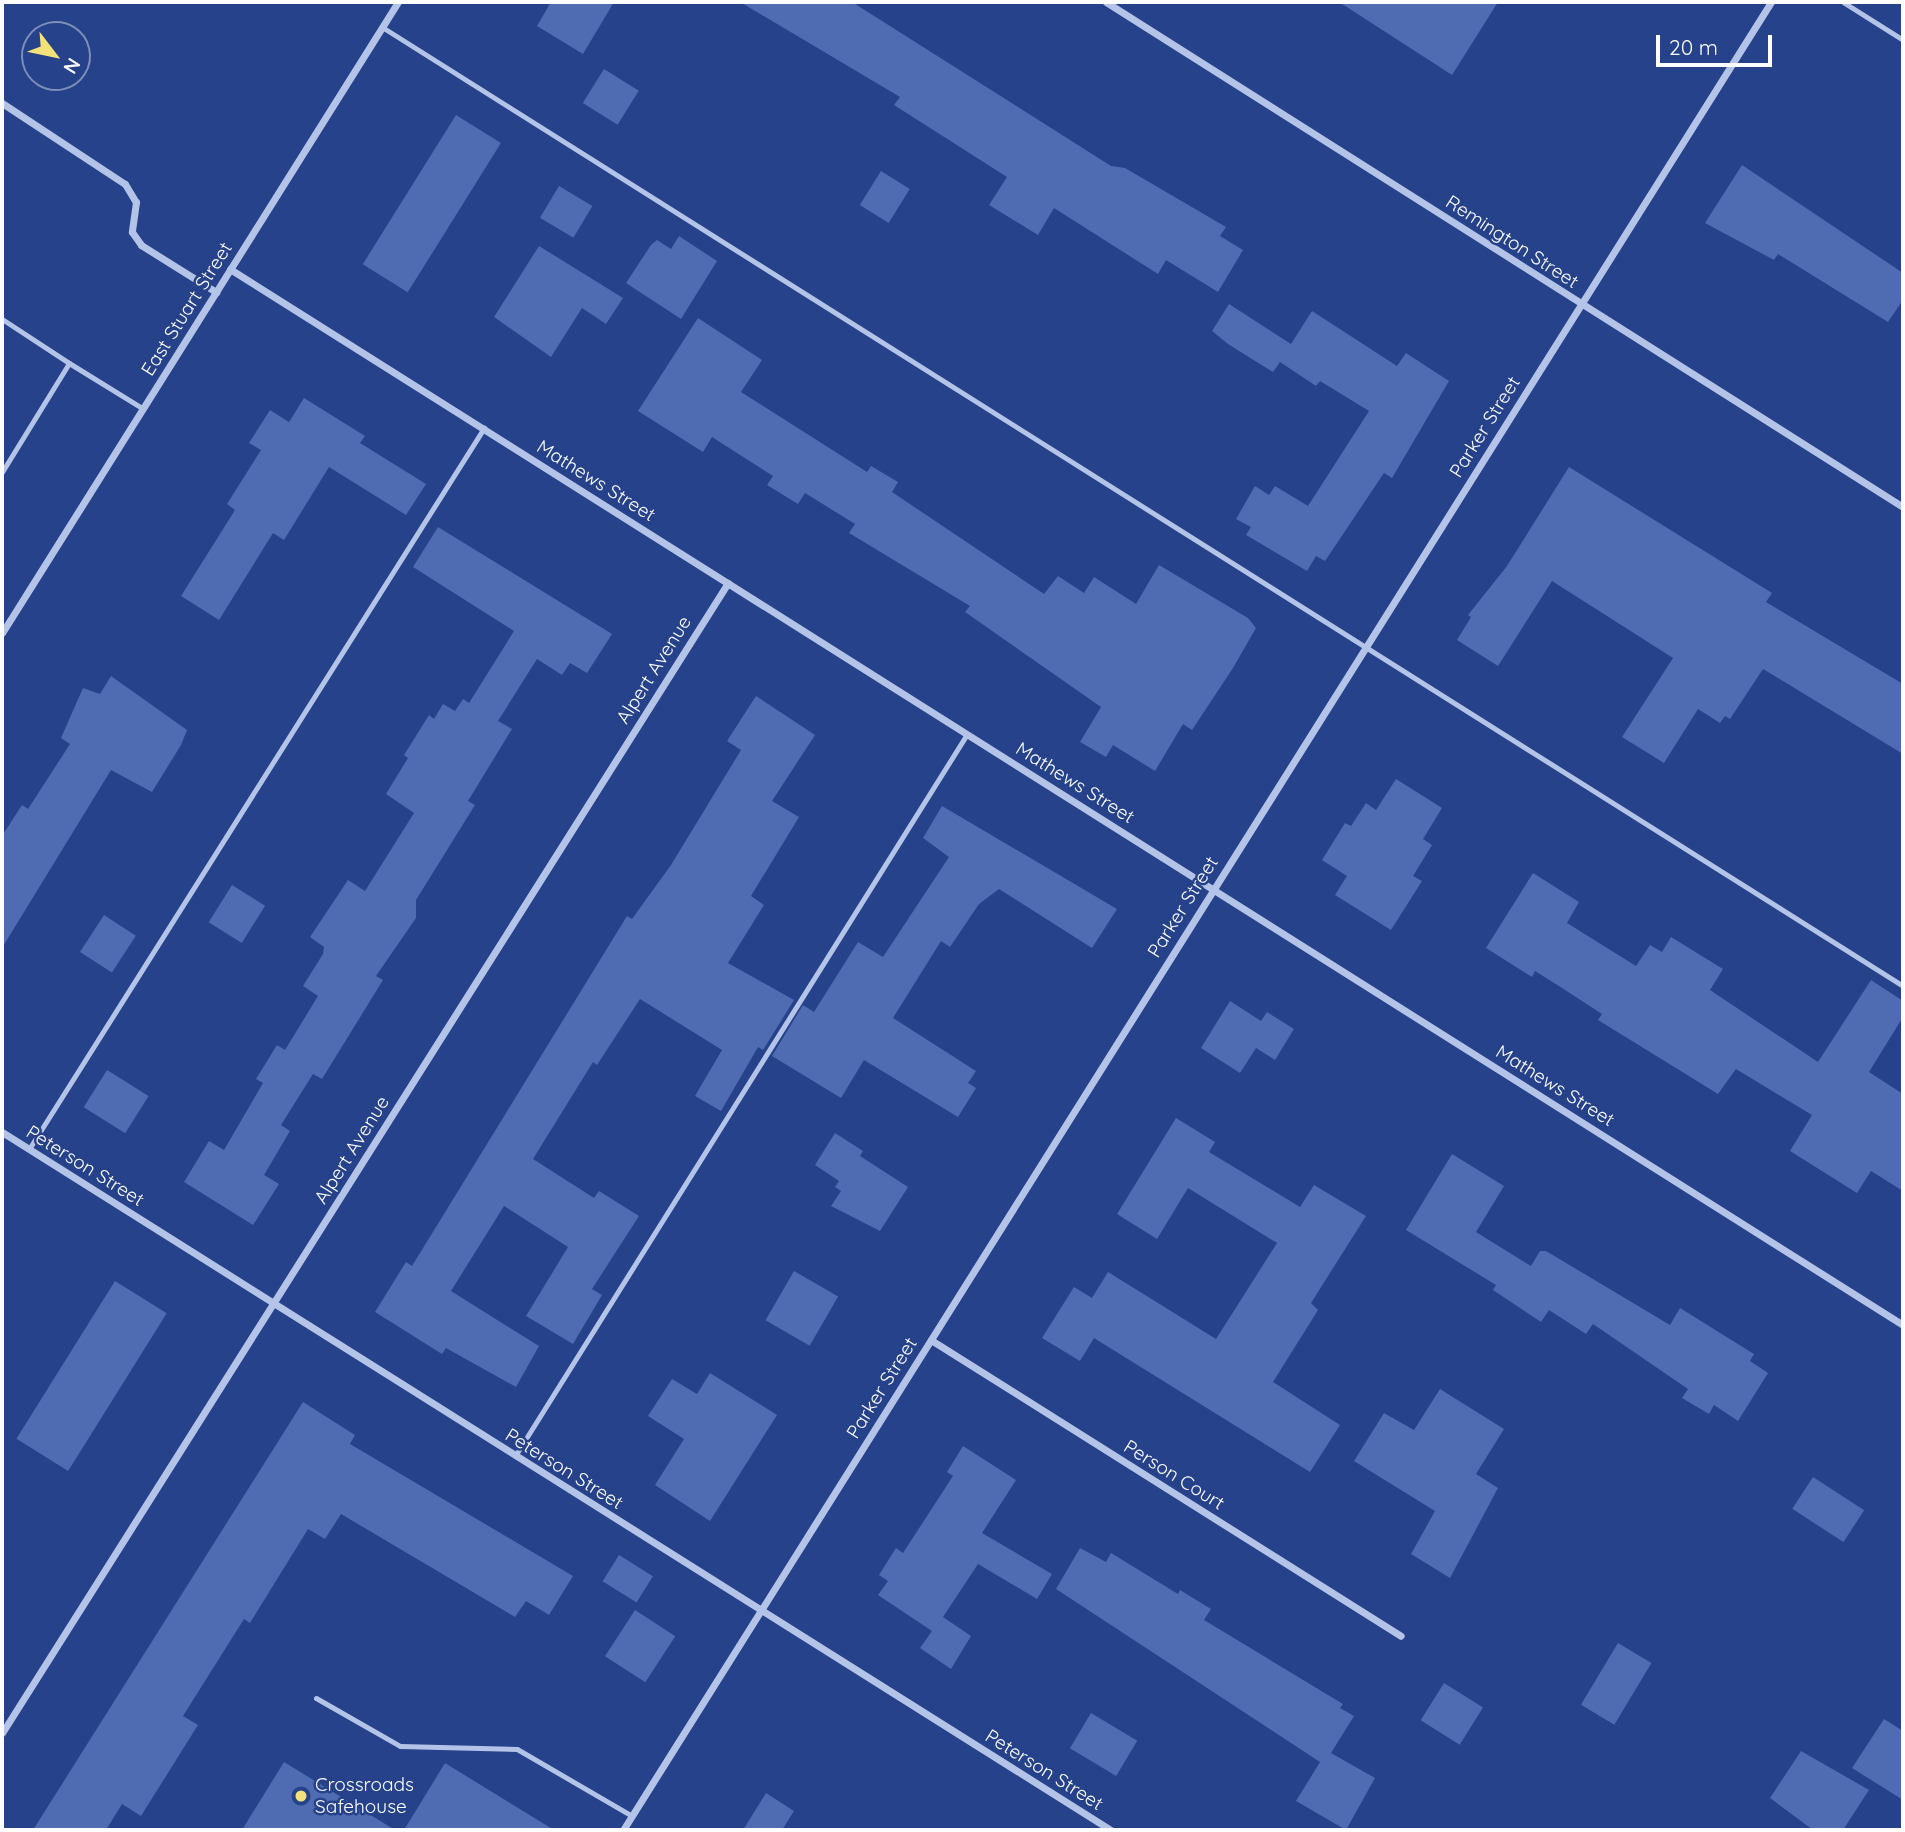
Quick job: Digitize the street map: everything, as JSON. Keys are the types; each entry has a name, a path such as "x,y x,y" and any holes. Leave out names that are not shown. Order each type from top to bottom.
{"street":[{"name":"East Stuart Street","path":"2,633 398,2"},
{"name":"Remington Street","path":"1106,2 1903,507"},
{"name":"Parker Street","path":"623,1830 1771,2"},
{"path":"2,103 125,184 134,193 132,232 141,245 216,292"},
{"name":"Mathews Street","path":"230,269 1903,1325"},
{"name":"Alpert Avenue","path":"2,1733 728,583"},
{"name":"Peterson Street","path":"2,1132 1111,1830"},
{"name":"Person Court","path":"931,1340 1401,1636"}],"lane":[{"path":"1843,2 1903,40"},
{"path":"382,27 1903,986"},
{"path":"2,319 142,408"},
{"path":"2,472 69,363"},
{"path":"29,1149 484,428"},
{"path":"515,1456 967,734"},
{"path":"316,1698 400,1746 517,1749 632,1816"}],"building":[{"path":"551,2 614,2 583,54 537,26"},
{"path":"740,2 852,2 1111,166 1125,168 1226,227 1220,236 1243,250 1218,292 1166,260 1158,274 1054,208 1038,235 989,205 1007,177 894,105 900,97"},
{"path":"1339,2 1498,2 1452,75"},
{"path":"604,69 639,91 618,125 583,103"},
{"path":"456,115 501,143 408,292 363,264"},
{"path":"1742,165 1903,273 1903,300 1888,322 1778,254 1774,260 1705,223"},
{"path":"881,171 910,189 889,223 860,205"},
{"path":"559,186 592,206 573,238 540,218"},
{"path":"679,236 717,261 681,319 626,283 651,245 657,240 671,249"},
{"path":"539,246 623,298 606,324 582,308 551,357 494,317"},
{"path":"1229,304 1291,344 1312,311 1397,366 1406,353 1449,381 1392,478 1384,473 1325,561 1316,556 1307,571 1246,535 1251,527 1236,519 1255,486 1269,495 1275,486 1308,506 1369,411 1320,381 1316,386 1280,362 1273,372 1228,344 1212,331"},
{"path":"698,318 762,360 741,392 867,472 871,466 898,482 892,492 1044,594 1058,576 1084,593 1094,577 1136,604 1159,565 1248,618 1256,628 1233,668 1192,730 1183,724 1155,771 1113,745 1106,757 1080,742 1101,707 965,612 970,606 849,533 855,524 805,493 798,504 767,485 773,476 712,437 703,452 638,411"},
{"path":"304,398 365,436 360,443 426,484 406,515 329,467 284,540 273,533 219,620 181,596 235,510 227,504 261,450 249,443 270,410 289,422"},
{"path":"1569,467 1772,593 1766,602 1903,684 1903,754 1763,669 1730,719 1725,716 1720,723 1698,709 1664,763 1622,737 1673,658 1552,581 1498,666 1457,640 1471,617 1468,615 1507,566"},
{"path":"438,527 612,634 587,673 570,663 562,675 537,659 498,721 512,729 468,801 475,805 416,900 416,918 376,976 383,980 322,1079 313,1074 281,1125 290,1131 264,1175 279,1184 253,1225 184,1182 209,1141 224,1150 263,1083 256,1079 277,1045 285,1050 318,996 303,986 323,954 324,947 310,937 348,880 365,891 414,813 386,794 408,758 404,755 429,715 434,719 443,704 455,711 463,699 469,703 514,631 413,567"},
{"path":"111,676 187,730 181,745 152,792 111,770 2,948 2,836 22,805 28,809 70,744 61,738 83,688 100,694"},
{"path":"756,696 815,735 772,801 799,817 751,896 764,905 728,963 794,1000 763,1050 758,1047 721,1111 695,1096 722,1050 640,999 597,1065 593,1062 533,1159 594,1198 599,1191 639,1216 592,1289 602,1295 573,1344 526,1316 568,1247 504,1206 451,1291 539,1346 516,1387 446,1348 442,1354 375,1312 406,1262 412,1266 627,916 632,919 671,865 741,750 727,741"},
{"path":"1396,779 1442,808 1423,839 1432,845 1413,876 1422,881 1391,930 1335,895 1347,876 1322,860 1345,823 1351,826 1366,803 1376,810"},
{"path":"942,806 1117,909 1092,948 999,889 979,904 950,947 941,941 893,1018 976,1071 968,1083 976,1088 958,1117 864,1060 841,1098 772,1056 803,1005 814,1012 858,942 883,957 949,857 923,838"},
{"path":"1533,873 1579,902 1567,923 1636,966 1650,945 1662,952 1671,937 1723,969 1710,990 1818,1062 1871,980 1903,1001 1903,1017 1869,1072 1903,1094 1903,1191 1871,1171 1857,1193 1790,1151 1812,1115 1736,1069 1718,1094 1598,1020 1602,1014 1535,971 1532,977 1486,948"},
{"path":"232,885 265,906 242,943 209,922"},
{"path":"104,915 136,936 112,973 80,952"},
{"path":"1230,1001 1261,1021 1267,1012 1294,1029 1275,1060 1256,1048 1240,1073 1201,1048"},
{"path":"107,1070 149,1096 125,1133 84,1107"},
{"path":"1176,1118 1215,1142 1209,1152 1300,1207 1314,1185 1366,1216 1311,1303 1318,1310 1273,1382 1340,1425 1310,1472 1094,1338 1080,1361 1042,1338 1074,1287 1092,1298 1108,1272 1216,1339 1277,1243 1188,1188 1157,1239 1117,1214"},
{"path":"835,1133 863,1151 860,1156 908,1187 880,1231 831,1206 841,1191 835,1187 839,1181 815,1165"},
{"path":"1452,1154 1504,1186 1476,1232 1531,1266 1540,1251 1546,1251 1670,1325 1680,1308 1754,1354 1750,1361 1768,1373 1738,1421 1714,1405 1709,1414 1682,1398 1688,1389 1593,1324 1586,1334 1549,1310 1541,1322 1493,1290 1496,1285 1406,1230"},
{"path":"794,1271 838,1296 810,1346 766,1320"},
{"path":"115,1281 167,1313 68,1471 16,1439"},
{"path":"710,1373 777,1415 710,1521 655,1485 684,1439 648,1416 672,1379 697,1394"},
{"path":"1440,1389 1504,1429 1476,1474 1498,1488 1450,1578 1411,1554 1435,1511 1354,1461 1384,1413 1414,1430"},
{"path":"303,1402 355,1435 350,1444 573,1576 549,1615 526,1601 515,1617 341,1514 325,1539 308,1529 250,1623 244,1619 183,1716 198,1725 141,1816 122,1804 106,1830 33,1830"},
{"path":"963,1446 1016,1480 982,1533 1052,1574 1037,1599 978,1564 943,1617 971,1636 951,1669 920,1648 932,1631 878,1595 888,1581 879,1575 896,1548 903,1553 953,1476 947,1472"},
{"path":"1813,1477 1864,1510 1843,1542 1792,1509"},
{"path":"1080,1548 1106,1562 1111,1553 1178,1594 1180,1590 1211,1609 1204,1620 1343,1704 1340,1708 1354,1716 1331,1753 1375,1778 1346,1830 1296,1801 1320,1762 1056,1589"},
{"path":"619,1555 653,1576 636,1602 603,1581"},
{"path":"635,1610 675,1636 645,1682 605,1656"},
{"path":"1618,1643 1651,1663 1614,1725 1581,1705"},
{"path":"1444,1683 1483,1707 1460,1745 1421,1720"},
{"path":"1091,1713 1137,1741 1116,1776 1070,1748"},
{"path":"1884,1719 1903,1731 1903,1800 1852,1768"},
{"path":"1801,1751 1869,1790 1843,1830 1813,1830 1770,1798"},
{"name":"Crossroads Safehouse","path":"284,1762 395,1830 242,1830"},
{"name":"Crossroads Safehouse","path":"445,1763 554,1830 404,1830"},
{"path":"766,1793 794,1811 782,1830 743,1830"}],"place":[{"name":"Crossroads Safehouse","path":"301,1796"}]}
